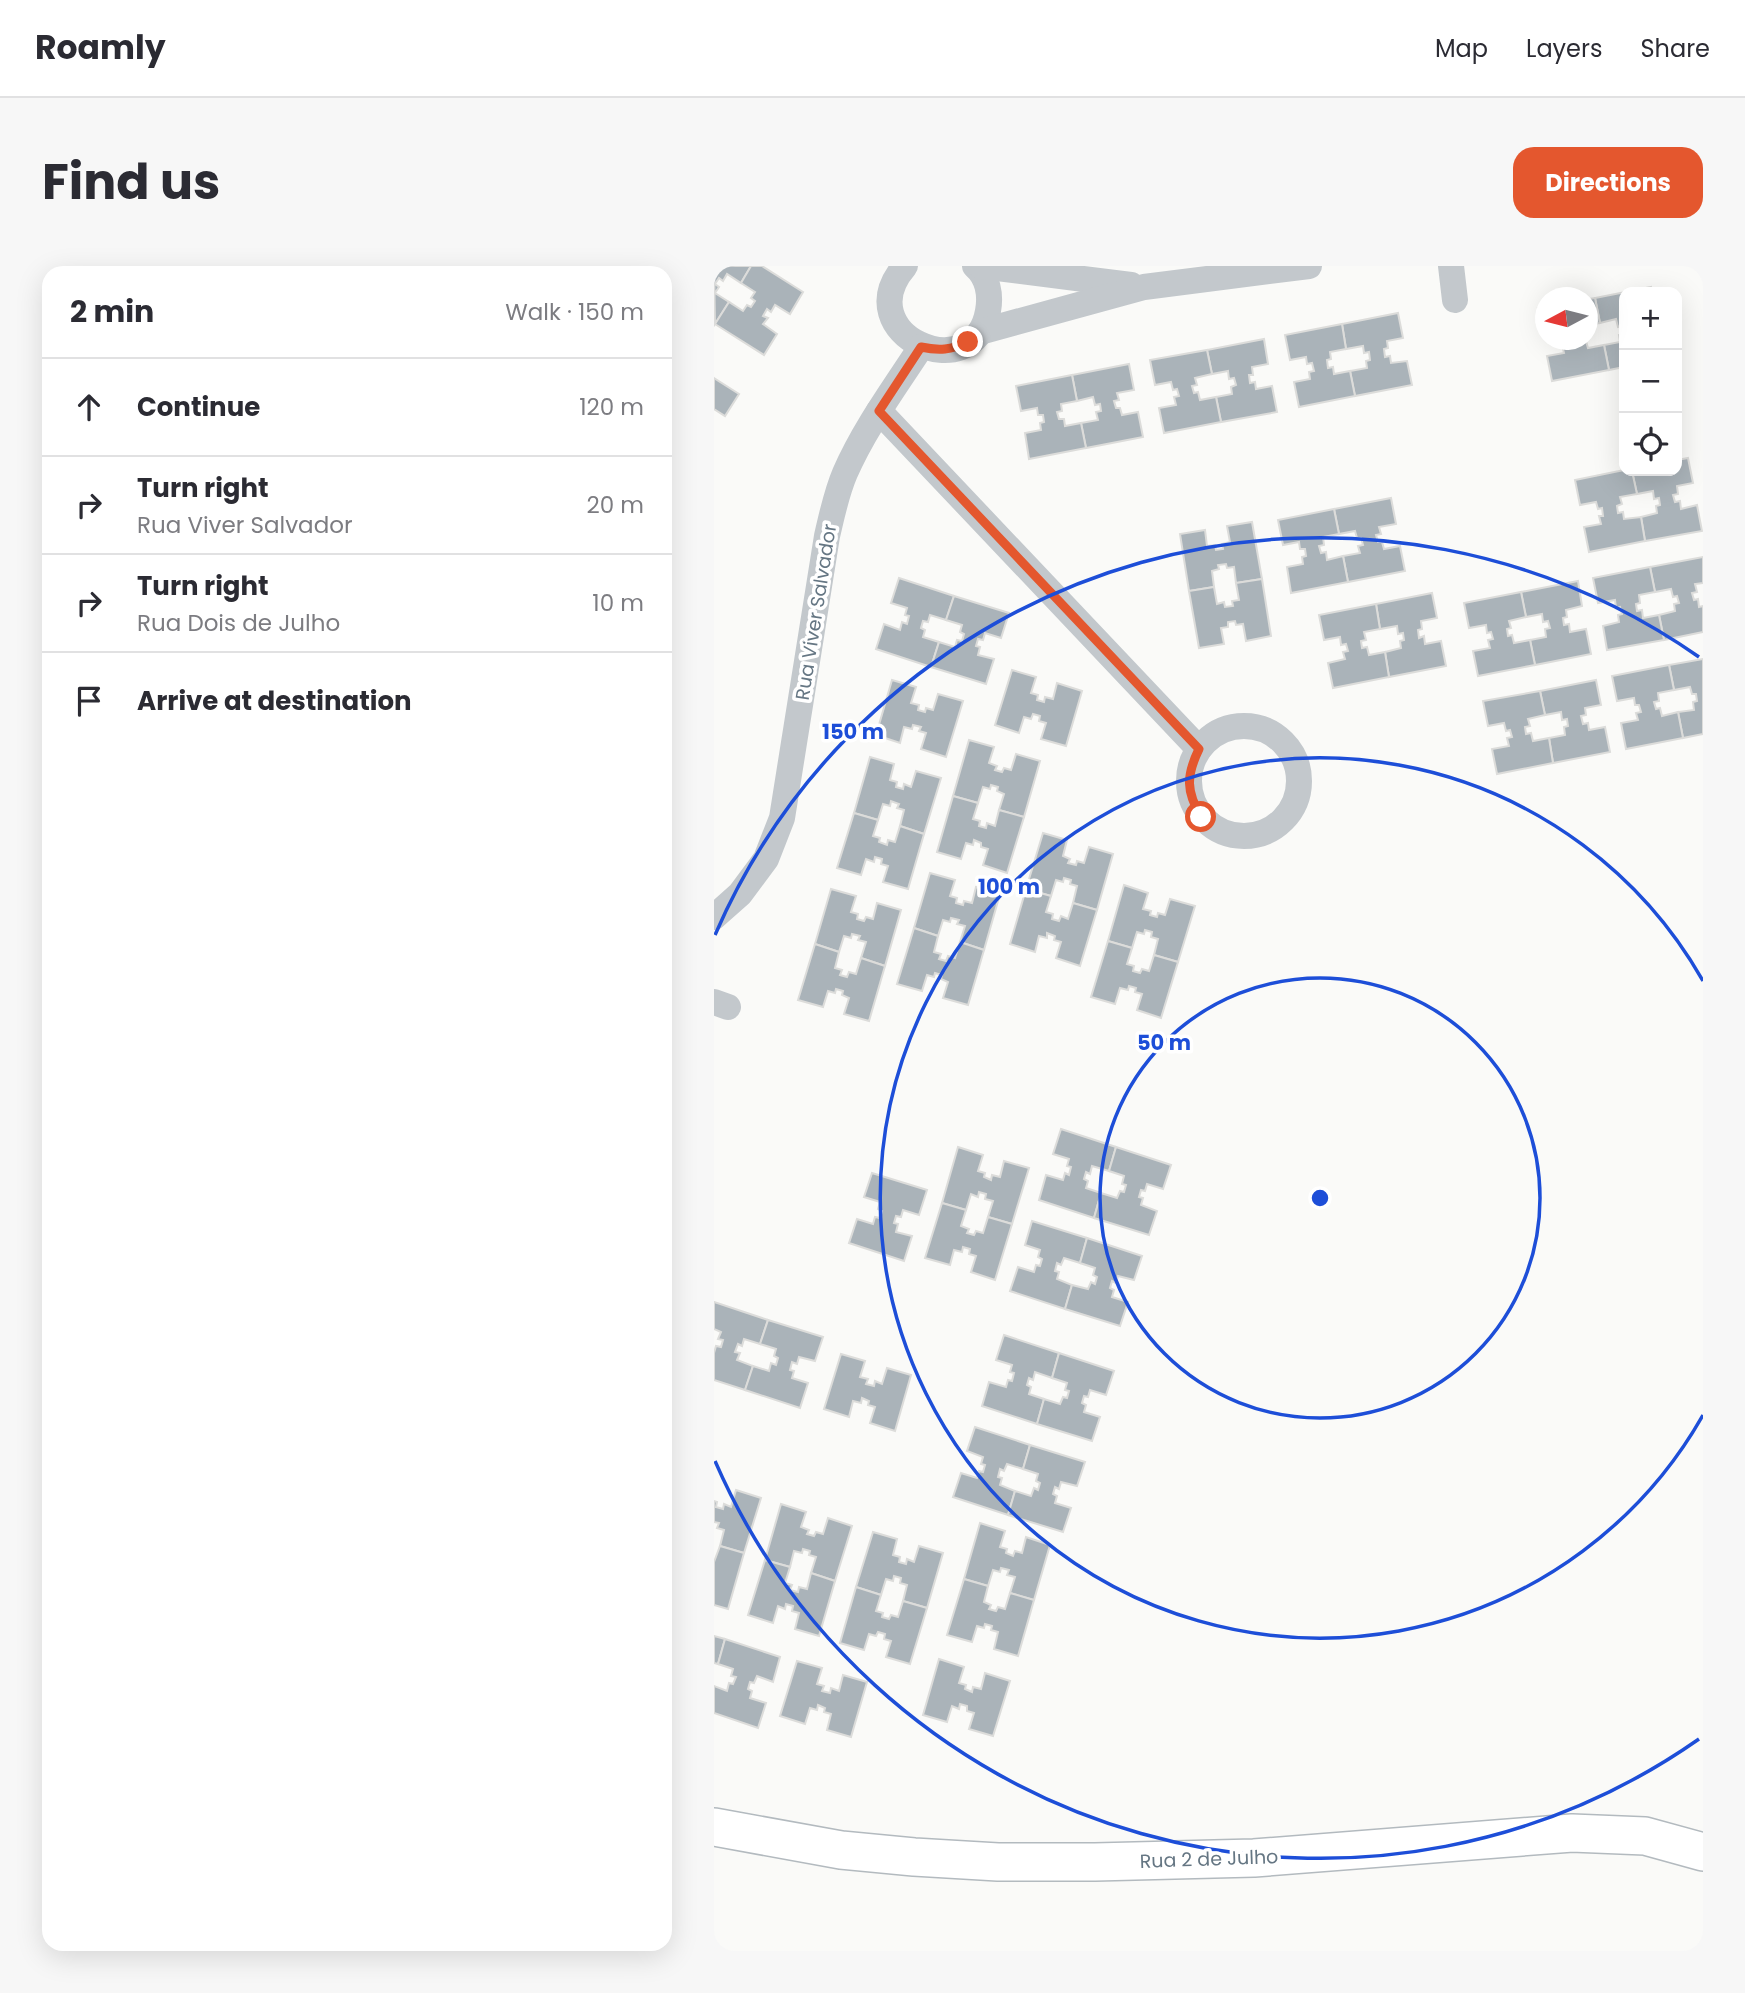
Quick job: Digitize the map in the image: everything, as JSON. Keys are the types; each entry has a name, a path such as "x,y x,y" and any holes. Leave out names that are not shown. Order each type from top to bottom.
{"main road":[{"name":"Rua 2 de Julho","path":"714,1827 841,1850 998,1862 1254,1858 1572,1833 1644,1836 1703,1852"}],"street":[{"path":"902,267 891,292 891,309 902,331 921,347 936,351 953,349 968,342 979,332 987,317 990,301 988,285 975,266"},
{"path":"981,266 1051,270 1144,287"},
{"path":"979,332 1144,287 1309,266"},
{"path":"1451,266 1455,300"},
{"path":"1042,314 1051,270"},
{"name":"Rua Viver Salvador","path":"714,917 740,894 766,859 782,818 835,500 846,470 879,411 921,347"},
{"path":"879,411 1199,749"},
{"path":"1247,726 1264,730 1280,739 1292,753 1298,770 1299,789 1294,806 1283,821 1268,832 1251,837 1232,836 1216,829 1201,817 1192,802 1188,784 1191,765 1199,749 1212,736 1228,728 1247,726"}],"building":[{"path":"714,266 751,266 741,283 727,274 723,281 719,278 715,284 719,287 715,293 729,302 715,324"},
{"path":"751,266 762,266 803,292 790,314 775,305 771,312 767,309 763,316 768,318 763,324 777,334 764,355 715,324 729,302 743,311 755,301 751,298 755,292 741,283"},
{"path":"1619,293 1619,327 1616,319 1600,323 1598,297"},
{"path":"1398,313 1403,338 1387,341 1385,357 1390,356 1391,363 1407,361 1412,385 1355,396 1350,371 1367,368 1369,352 1364,353 1363,346 1346,349 1342,324"},
{"path":"1342,324 1346,349 1330,352 1328,368 1333,367 1334,374 1350,371 1355,396 1299,407 1294,382 1310,379 1309,372 1314,371 1312,363 1307,364 1306,357 1290,360 1285,335"},
{"path":"1264,339 1268,364 1252,367 1250,383 1255,382 1256,389 1272,386 1277,412 1221,422 1216,397 1232,394 1231,387 1236,385 1234,378 1229,379 1228,371 1212,374 1207,350"},
{"path":"1619,342 1619,368 1609,370 1604,345"},
{"path":"1604,345 1609,370 1552,381 1547,356 1564,353 1563,350 1598,350 1598,346"},
{"path":"1207,350 1212,374 1195,378 1197,385 1192,386 1194,393 1198,392 1200,400 1216,397 1221,422 1164,433 1159,408 1176,405 1174,397 1179,396 1177,389 1173,390 1171,382 1155,385 1150,360"},
{"path":"1129,364 1134,390 1117,393 1119,400 1114,401 1122,415 1138,412 1143,437 1086,448 1081,423 1098,420 1096,412 1101,411 1100,404 1095,405 1093,397 1077,401 1072,375"},
{"path":"1072,375 1077,401 1061,404 1062,411 1057,412 1059,419 1064,419 1065,426 1081,423 1086,448 1029,459 1025,433 1041,430 1043,415 1038,415 1037,408 1021,411 1016,386"},
{"path":"714,378 739,394 725,416 714,409"},
{"path":"1688,458 1693,483 1677,486 1678,494 1673,495 1675,502 1680,501 1681,509 1697,505 1702,531 1645,541 1641,517 1657,513 1659,498 1654,499 1653,491 1637,494 1633,476 1682,476 1682,459"},
{"path":"1619,471 1619,476 1633,476 1637,494 1620,497 1622,504 1617,506 1618,513 1623,512 1624,519 1641,517 1645,541 1589,552 1584,527 1601,524 1599,516 1603,516 1602,508 1598,509 1596,502 1580,505 1575,480"},
{"path":"1391,498 1396,524 1379,527 1381,534 1376,535 1384,549 1400,546 1405,571 1348,582 1343,556 1360,553 1358,546 1363,545 1355,531 1339,534 1334,509"},
{"path":"1334,509 1339,534 1323,537 1324,545 1319,546 1321,553 1326,552 1327,560 1343,556 1348,582 1291,593 1287,567 1303,564 1305,549 1300,549 1299,542 1283,545 1278,520"},
{"path":"1252,522 1262,579 1236,583 1234,567 1218,565 1219,569 1212,571 1214,587 1189,591 1180,534 1205,530 1207,546 1215,545 1216,550 1223,549 1222,544 1230,542 1227,526"},
{"path":"1703,557 1703,583 1695,584 1697,592 1692,593 1694,600 1698,599 1699,607 1703,606 1703,632 1664,640 1659,615 1675,611 1674,604 1679,603 1677,596 1673,597 1671,589 1655,592 1650,567"},
{"path":"1650,567 1655,592 1639,595 1637,611 1642,610 1643,618 1659,615 1664,640 1607,650 1603,626 1619,622 1618,615 1622,614 1620,607 1616,608 1615,600 1598,603 1593,578"},
{"path":"899,578 954,596 946,620 930,615 928,622 923,621 923,637 939,642 931,667 876,649 884,624 900,630 902,622 907,624 907,608 891,603"},
{"path":"1262,579 1271,636 1246,641 1243,624 1228,622 1228,627 1221,628 1224,644 1199,648 1189,591 1214,587 1217,604 1224,602 1225,607 1233,606 1232,601 1239,600 1236,583"},
{"path":"1578,581 1582,606 1566,610 1564,625 1569,624 1570,632 1586,629 1591,654 1535,665 1530,640 1546,637 1545,629 1550,628 1548,621 1543,622 1542,614 1526,617 1521,592"},
{"path":"1521,592 1526,617 1509,621 1511,628 1507,629 1508,636 1512,635 1514,643 1530,640 1535,665 1478,676 1473,651 1490,648 1488,640 1493,639 1491,632 1487,633 1486,625 1469,628 1464,603"},
{"path":"1432,593 1437,618 1421,621 1419,638 1424,636 1425,644 1441,641 1446,666 1389,677 1385,652 1401,648 1403,633 1398,634 1397,626 1380,629 1376,604"},
{"path":"954,596 1009,613 1001,638 985,633 983,640 978,639 978,655 994,659 986,684 931,667 939,642 955,647 957,640 962,641 962,625 946,620"},
{"path":"1376,604 1380,629 1364,632 1366,640 1361,641 1362,648 1367,647 1369,655 1385,652 1389,677 1333,688 1328,663 1345,659 1343,652 1348,651 1346,644 1341,645 1340,637 1324,640 1319,615"},
{"path":"1703,659 1703,734 1683,738 1678,712 1694,710 1696,694 1692,694 1690,687 1674,690 1669,665"},
{"path":"1669,665 1674,690 1658,693 1659,701 1654,702 1656,709 1660,708 1662,716 1678,712 1683,738 1626,749 1621,723 1638,720 1636,713 1641,712 1639,705 1635,705 1634,698 1617,701 1612,676"},
{"path":"1012,670 1036,677 1031,693 1038,695 1037,700 1044,702 1045,697 1053,699 1057,683 1082,691 1066,746 1041,739 1046,723 1039,721 1040,716 1033,714 1031,719 1024,717 1019,733 995,725"},
{"path":"892,680 916,687 911,703 919,705 918,710 933,710 938,694 963,701 946,757 921,749 926,733 919,731 921,727 904,727 900,743 876,735"},
{"path":"1596,680 1601,705 1585,708 1586,715 1581,716 1583,724 1588,723 1589,730 1605,727 1610,752 1553,763 1549,738 1565,735 1567,719 1562,720 1561,712 1545,715 1540,691"},
{"path":"1540,691 1545,715 1528,719 1530,726 1525,727 1526,734 1531,733 1533,741 1549,738 1553,763 1497,774 1492,749 1509,746 1507,738 1512,737 1510,730 1506,731 1504,723 1488,726 1483,701"},
{"path":"969,740 994,747 989,763 997,766 995,770 1011,770 1016,754 1040,761 1024,817 999,810 1004,794 997,791 998,787 983,787 978,803 953,796"},
{"path":"870,757 894,764 890,780 897,782 896,787 903,789 904,784 911,787 916,771 941,778 924,834 900,826 904,810 897,808 899,804 891,801 890,806 883,804 878,820 854,813"},
{"path":"953,796 978,803 973,819 980,821 979,826 986,828 987,823 995,826 999,810 1024,817 1007,873 983,865 988,849 981,847 981,843 974,840 973,845 966,843 961,859 937,852"},
{"path":"854,813 878,820 873,836 880,838 879,842 887,845 888,840 895,842 900,826 924,834 908,889 883,882 888,866 881,864 882,859 875,857 874,862 866,859 861,875 837,868"},
{"path":"1043,833 1067,840 1063,856 1070,859 1068,863 1084,863 1089,847 1113,854 1097,910 1073,903 1077,886 1070,884 1071,880 1056,880 1051,896 1026,889"},
{"path":"930,873 955,880 950,896 957,898 956,903 972,903 976,887 1000,894 984,950 960,942 965,926 957,924 959,920 943,920 938,936 914,928"},
{"path":"1124,885 1148,893 1143,909 1151,911 1150,915 1165,915 1170,899 1195,906 1178,962 1154,955 1158,939 1151,937 1152,932 1137,932 1132,948 1108,941"},
{"path":"831,889 856,896 851,912 858,914 857,919 873,919 877,903 901,910 885,966 861,958 866,942 858,940 860,936 844,936 839,952 815,944"},
{"path":"1026,889 1051,896 1046,912 1053,914 1052,919 1059,921 1061,916 1068,919 1073,903 1097,910 1080,966 1056,958 1061,942 1054,940 1055,936 1047,933 1047,938 1039,936 1035,952 1010,944"},
{"path":"914,928 938,936 934,952 941,954 939,959 946,961 948,956 955,958 960,942 984,950 968,1005 943,998 948,982 941,979 942,975 927,975 922,991 897,984"},
{"path":"1108,941 1132,948 1127,964 1134,966 1133,971 1149,971 1154,955 1178,962 1161,1018 1137,1010 1142,994 1135,992 1136,988 1120,988 1115,1004 1091,997"},
{"path":"815,944 839,952 835,968 842,970 840,975 847,977 849,972 856,974 861,958 885,966 869,1021 844,1014 849,998 842,995 843,991 828,991 823,1007 798,1000"},
{"path":"1061,1129 1116,1147 1109,1171 1092,1166 1090,1174 1086,1172 1086,1188 1101,1193 1094,1218 1039,1200 1046,1175 1063,1180 1065,1173 1069,1175 1069,1159 1053,1154"},
{"path":"958,1147 983,1155 978,1171 985,1173 984,1177 991,1180 992,1175 1000,1177 1004,1161 1029,1168 1012,1224 988,1217 993,1201 985,1199 986,1194 979,1192 978,1197 971,1194 966,1210 942,1203"},
{"path":"1116,1147 1171,1165 1163,1189 1147,1184 1145,1191 1141,1190 1141,1205 1157,1211 1149,1235 1094,1218 1101,1193 1117,1198 1120,1191 1124,1192 1124,1176 1109,1171"},
{"path":"872,1173 927,1190 919,1215 903,1210 901,1217 896,1216 896,1232 912,1236 904,1261 849,1243 857,1219 873,1224 875,1217 880,1218 880,1202 864,1197"},
{"path":"942,1203 966,1210 961,1226 969,1229 967,1233 983,1233 988,1217 1012,1224 995,1280 971,1272 976,1256 969,1254 970,1249 963,1247 962,1252 954,1250 950,1265 925,1258"},
{"path":"1032,1221 1087,1238 1080,1263 1064,1258 1061,1265 1057,1263 1057,1279 1072,1285 1065,1309 1010,1291 1018,1267 1034,1272 1036,1265 1040,1266 1040,1250 1025,1245"},
{"path":"1087,1238 1142,1256 1134,1280 1118,1276 1116,1283 1112,1281 1112,1297 1128,1302 1120,1326 1065,1309 1072,1285 1088,1289 1091,1282 1095,1284 1095,1268 1080,1263"},
{"path":"714,1302 768,1320 760,1344 744,1339 742,1346 738,1344 735,1352 740,1353 737,1360 753,1366 745,1390 714,1380 714,1353 716,1346 721,1347 723,1340 718,1339 721,1332 714,1329"},
{"path":"768,1320 823,1337 815,1361 799,1357 797,1364 792,1362 792,1378 808,1383 800,1408 745,1390 753,1366 769,1371 771,1363 776,1365 776,1349 760,1344"},
{"path":"1004,1335 1059,1353 1052,1378 1035,1372 1033,1380 1029,1378 1029,1394 1044,1399 1037,1424 982,1406 989,1382 1006,1387 1008,1380 1012,1381 1012,1365 996,1360"},
{"path":"1059,1353 1114,1371 1106,1395 1090,1390 1088,1397 1084,1396 1084,1412 1100,1417 1092,1441 1037,1424 1044,1399 1060,1404 1063,1397 1067,1398 1067,1383 1052,1378"},
{"path":"841,1354 865,1361 860,1377 868,1379 866,1384 874,1386 875,1381 882,1384 887,1368 911,1375 895,1431 870,1423 875,1407 868,1405 869,1401 862,1398 861,1403 853,1401 849,1417 824,1409"},
{"path":"975,1427 1030,1445 1023,1469 1007,1464 1004,1471 1000,1469 1000,1485 1015,1491 1008,1515 953,1497 961,1473 977,1478 979,1471 983,1472 983,1457 967,1451"},
{"path":"1030,1445 1085,1462 1077,1486 1061,1482 1059,1489 1055,1487 1055,1503 1071,1508 1063,1532 1008,1515 1015,1491 1031,1496 1034,1488 1038,1490 1038,1474 1023,1469"},
{"path":"736,1490 761,1498 744,1553 720,1546 724,1530 717,1528 719,1523 714,1522 714,1501 717,1502 716,1507 723,1509 724,1504 731,1507"},
{"path":"781,1504 806,1512 801,1527 809,1530 807,1534 823,1534 828,1518 852,1526 835,1581 811,1573 816,1557 809,1555 810,1551 794,1551 790,1567 765,1560"},
{"path":"980,1523 1005,1531 1000,1547 1007,1549 1006,1553 1013,1556 1015,1551 1022,1553 1026,1537 1050,1545 1034,1600 1010,1593 1015,1577 1007,1575 1009,1570 993,1570 988,1586 964,1579"},
{"path":"873,1532 897,1539 893,1555 900,1557 899,1562 906,1564 907,1559 914,1562 919,1546 943,1553 927,1608 903,1601 907,1585 900,1583 901,1578 894,1576 893,1581 886,1579 881,1595 856,1587"},
{"path":"720,1546 744,1553 728,1609 714,1605 714,1562"},
{"path":"765,1560 790,1567 785,1583 792,1585 790,1590 798,1592 799,1587 807,1589 811,1573 835,1581 819,1636 795,1629 799,1613 792,1611 793,1606 786,1604 785,1609 778,1606 773,1623 748,1615"},
{"path":"964,1579 988,1586 984,1602 991,1605 989,1609 1005,1609 1010,1593 1034,1600 1018,1656 994,1649 998,1632 991,1630 992,1626 977,1626 972,1642 947,1635"},
{"path":"856,1587 881,1595 876,1611 883,1613 882,1617 898,1617 903,1601 927,1608 910,1664 886,1657 891,1641 884,1639 885,1634 869,1634 864,1650 840,1643"},
{"path":"714,1636 725,1639 718,1664 714,1663"},
{"path":"725,1639 780,1657 773,1682 757,1676 754,1683 750,1682 750,1698 766,1703 758,1728 714,1713 714,1686 727,1691 729,1683 733,1684 736,1677 731,1676 733,1669 718,1664"},
{"path":"939,1659 964,1667 959,1683 966,1685 965,1689 972,1692 973,1687 981,1689 985,1673 1010,1681 993,1736 969,1729 974,1713 967,1711 967,1706 960,1704 959,1709 952,1706 947,1722 923,1715"},
{"path":"797,1661 822,1668 817,1684 824,1686 822,1691 830,1693 831,1688 839,1691 843,1675 867,1682 851,1737 827,1730 831,1714 824,1712 825,1708 818,1705 817,1710 810,1708 805,1724 780,1716"}],"route":[{"path":"968,342 953,349 936,351 921,347 879,411 1199,749 1191,765 1188,784 1192,802 1201,817"}]}
